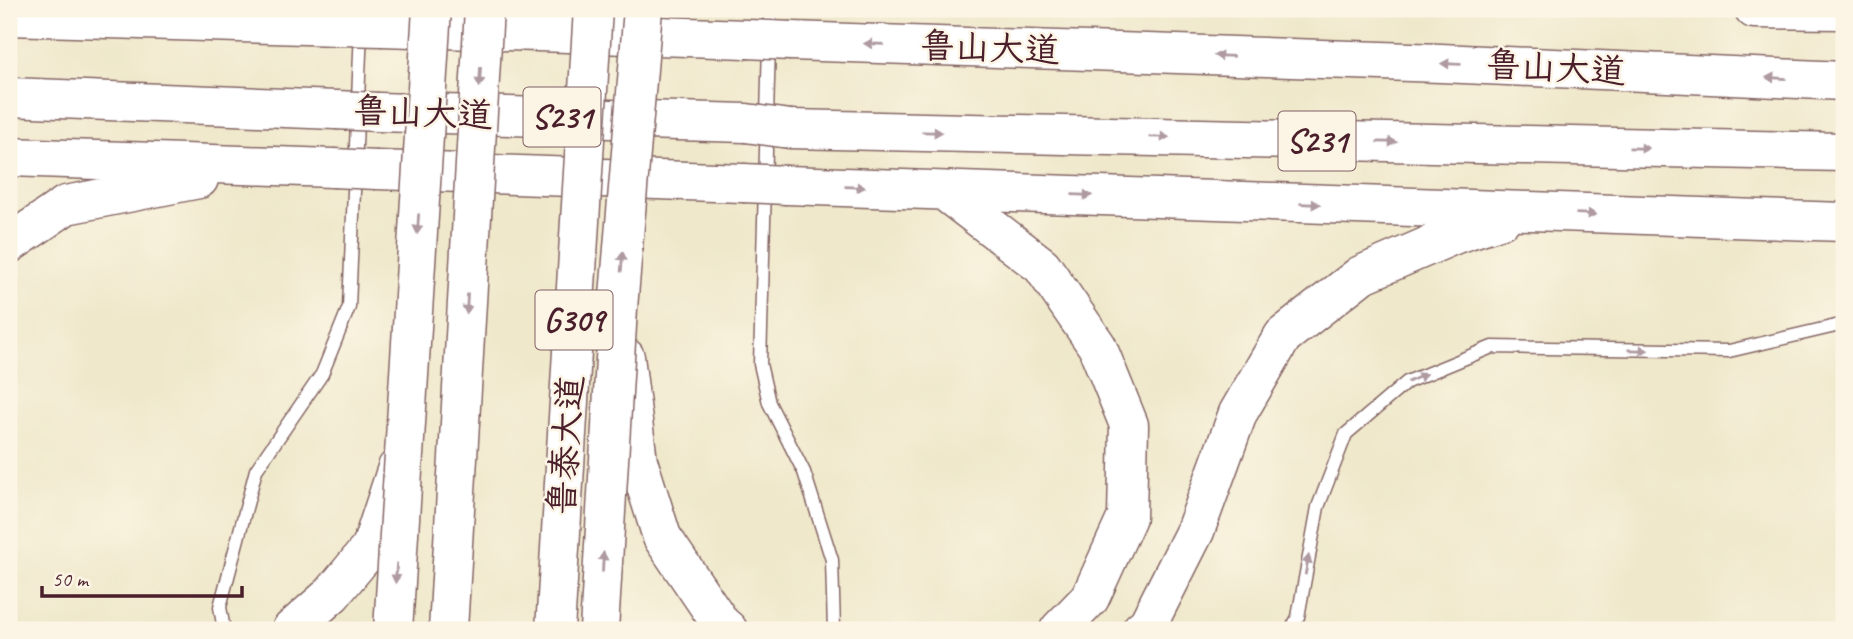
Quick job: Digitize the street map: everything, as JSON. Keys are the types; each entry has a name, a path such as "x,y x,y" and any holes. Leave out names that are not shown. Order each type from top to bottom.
{"main road":[{"path":"393,630 432,9"},
{"path":"448,630 484,9"},
{"name":"鲁泰大道","path":"555,630 593,9"},
{"path":"599,630 618,308 643,9"},
{"path":"1754,9 1844,10"},
{"name":"鲁山大道","path":"9,16 361,20 791,41 1427,63 1844,81"},
{"name":"鲁山大道","path":"9,97 746,123 790,129 1844,152"},
{"path":"9,157 1844,222"},
{"path":"9,244 66,205 262,166"},
{"path":"944,191 1042,266 1097,346 1129,425 1127,517 1090,598 1059,630"},
{"path":"1141,630 1148,624 1195,531 1238,413 1283,336 1361,275 1456,234 1526,211"},
{"path":"618,308 638,461 662,537 721,624 728,630"},
{"path":"291,630 332,594 371,547 404,446"}],"lane":[{"path":"770,9 760,364 769,403 804,472 832,560 834,630"},
{"path":"224,630 220,607 256,470 322,374 349,307 361,20"},
{"path":"1291,630 1298,617 1318,507 1346,434 1407,382 1492,346 1729,351 1844,324"}]}
